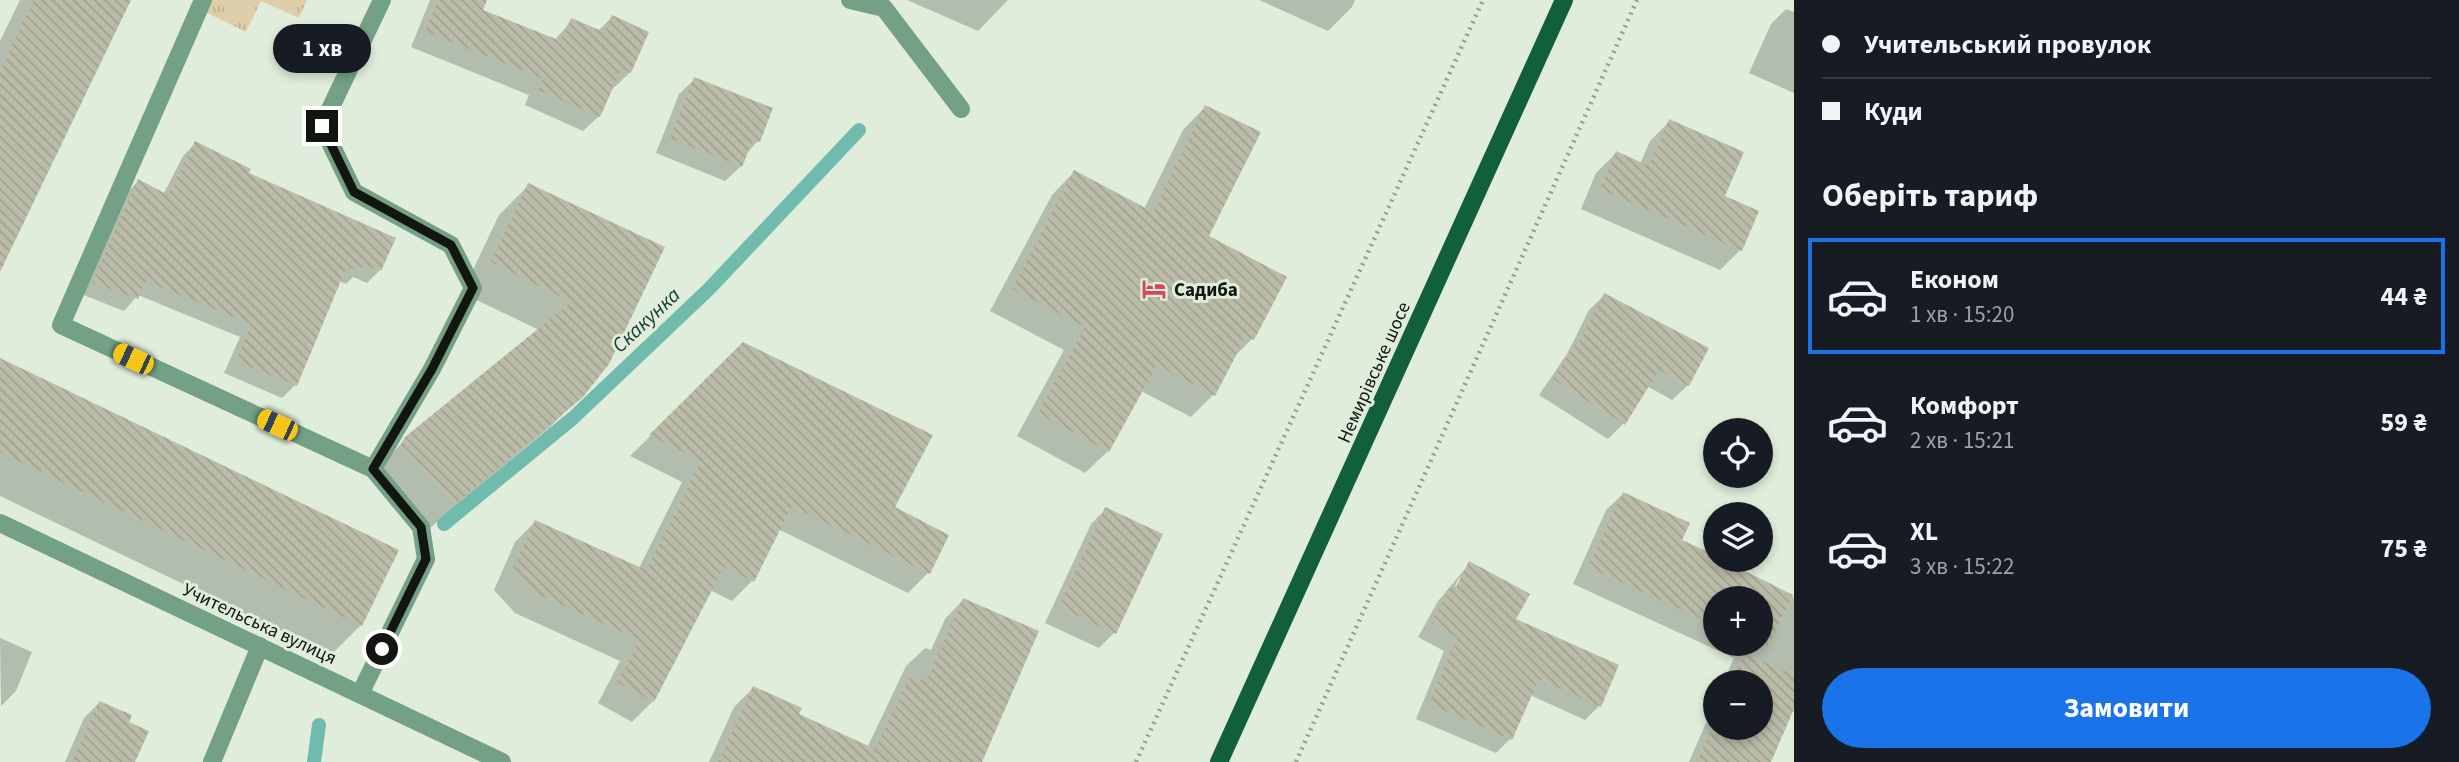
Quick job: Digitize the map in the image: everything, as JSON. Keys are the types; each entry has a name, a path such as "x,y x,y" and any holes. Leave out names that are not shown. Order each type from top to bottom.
{"main road":[{"name":"Немирівське шосе","path":"1219,762 1564,0"}],"street":[{"path":"203,0 61,326 373,469 421,527 426,559 360,694"},
{"path":"373,469 432,369 473,288 451,245 354,192 322,126 382,0"},
{"path":"850,0 884,8 961,109"},
{"name":"Учительська вулиця","path":"0,523 502,762"},
{"path":"212,762 260,646"}],"path":[{"path":"1136,762 1483,0"},
{"path":"1296,762 1637,0"}],"green space":[{"path":"209,0 307,0 299,18 261,1 246,32 203,11"}],"building":[{"path":"34,0 131,0 0,272 0,70"},
{"path":"438,0 487,0 483,10 561,41 571,18 604,32 612,15 649,32 631,73 622,68 600,117 539,90 543,79 425,31"},
{"path":"694,77 773,108 760,142 753,140 742,167 670,138"},
{"path":"1205,105 1261,132 1209,236 1287,277 1254,340 1246,336 1215,396 1157,365 1109,452 1038,413 1085,327 1012,289 1074,170 1153,212"},
{"path":"1669,119 1744,152 1725,196 1759,211 1742,251 1600,189 1616,151 1649,166"},
{"path":"195,141 251,169 249,173 396,238 381,271 363,264 360,272 347,266 297,386 236,361 251,324 145,281 138,299 92,282 138,179 168,195"},
{"path":"528,183 665,247 609,364 583,397 455,504 401,444 405,437 571,302 491,262"},
{"path":"1604,293 1709,348 1689,386 1659,370 1625,425 1553,379 1576,342 1578,344"},
{"path":"743,342 933,435 895,507 949,535 930,574 792,506 754,582 724,567 654,702 617,682 640,640 535,593 513,568 535,520 646,570 701,461 649,435"},
{"path":"0,358 399,550 362,626 0,452"},
{"path":"1623,492 1690,523 1682,540 1703,550 1703,572 1747,572 1793,595 1773,635 1773,586 1703,586 1703,620 1588,567"},
{"path":"1105,507 1163,534 1116,634 1059,607"},
{"path":"1469,561 1530,594 1516,619 1619,665 1601,707 1539,679 1512,740 1429,704 1457,637 1431,623 1452,584 1456,587"},
{"path":"963,598 1039,631 982,762 718,762 753,686 802,708 799,714 875,749 911,674 926,682"},
{"path":"1743,656 1751,656 1794,675 1794,709 1771,762 1697,762 1707,740 1773,740 1773,670 1737,670"},
{"path":"99,701 132,715 129,722 149,731 135,762 72,762"}],"waterway":[{"name":"Скакунка","path":"444,524 573,418 709,289 859,130"},
{"name":"Скакунка","path":"314,762 319,725"}],"place":[{"name":"Садиба","path":"1154,289"}],"route":[{"path":"322,126 354,192 451,245 473,288 432,369 373,469 421,527 426,559 382,649"}]}
